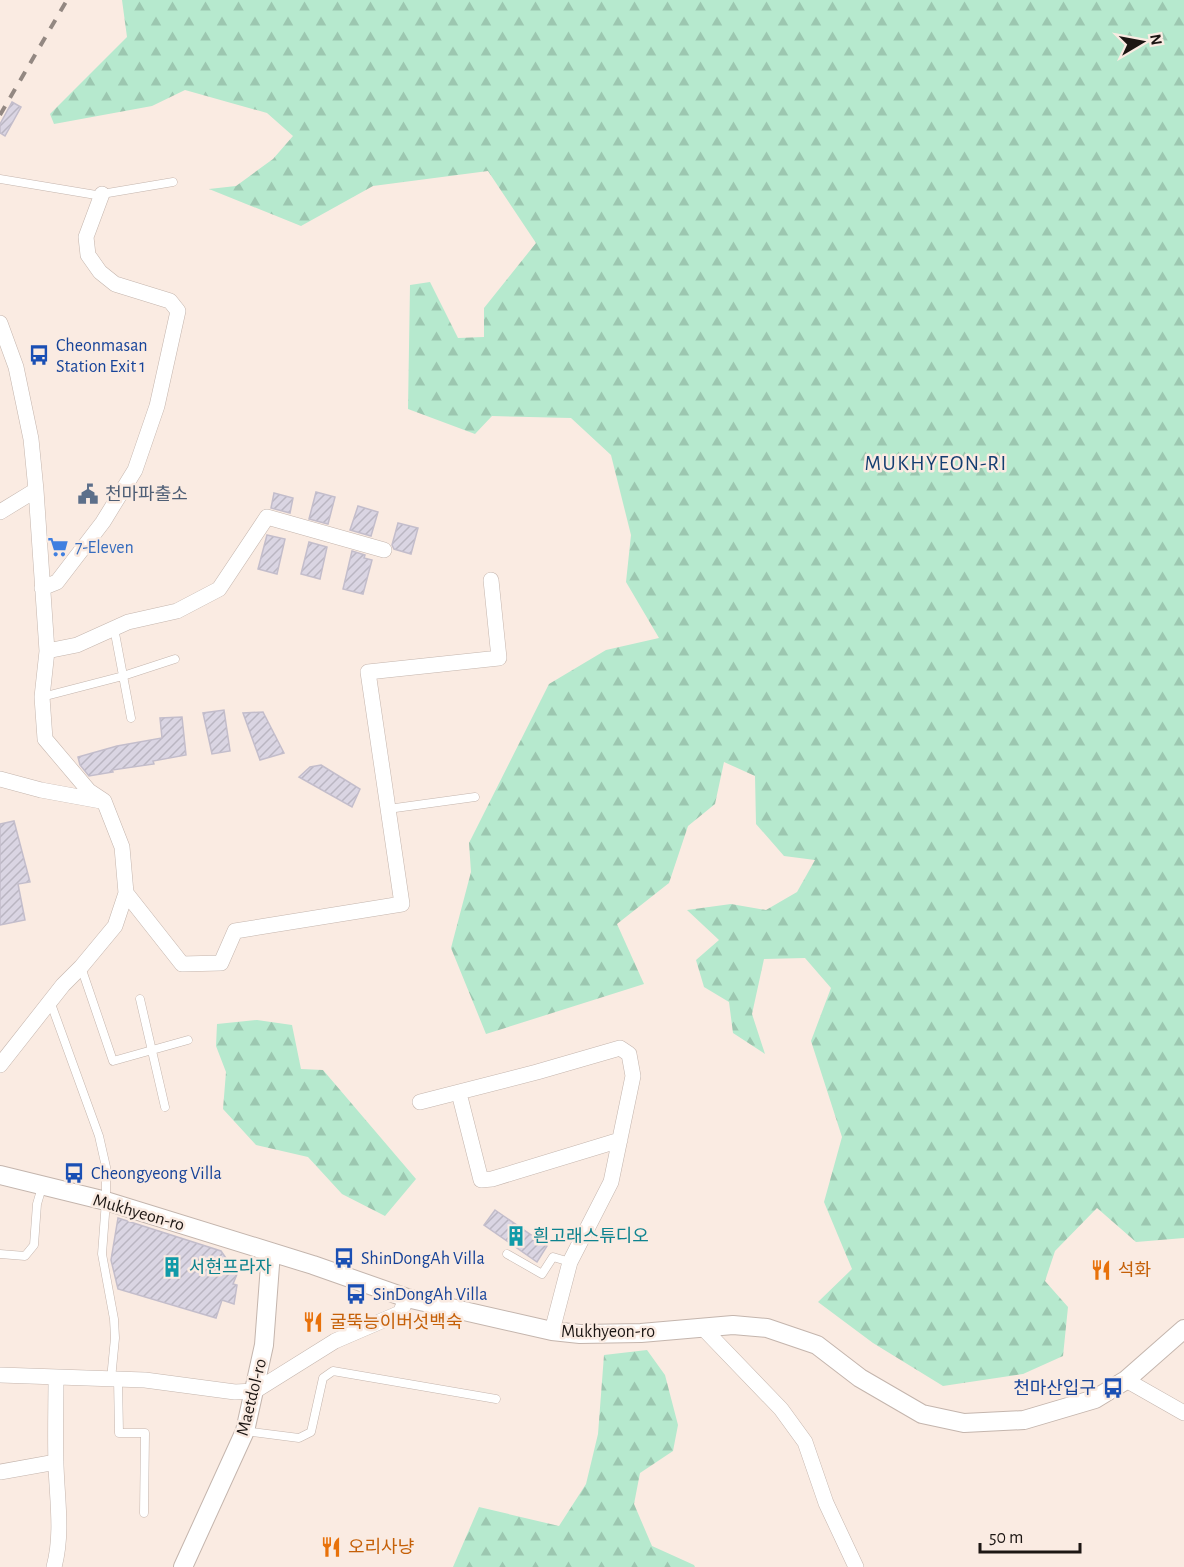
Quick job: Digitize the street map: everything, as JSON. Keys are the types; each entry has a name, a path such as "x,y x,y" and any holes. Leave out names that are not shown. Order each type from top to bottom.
{"street":[{"path":"42,588 57,582 103,522 135,470 156,406 178,311 170,301 115,284 100,272 88,255 86,237 102,194"},
{"path":"0,323 18,377 31,439 46,651 42,698 45,740 89,791 104,801 122,847 126,893 115,926 63,985 0,1065"},
{"path":"0,512 36,490"},
{"path":"46,651 77,645 129,622 177,611 219,589 267,517 384,550"},
{"path":"126,893 182,964 220,963 235,931 402,904 368,672 499,658 491,580"},
{"path":"0,779 41,790 104,801"},
{"path":"420,1102 620,1048 629,1054 633,1076 611,1182 570,1263 552,1331"},
{"path":"459,1093 481,1180 492,1179 620,1140"},
{"name":"Mukhyeon-ro","path":"0,1175 106,1201 271,1252 407,1298 552,1331 580,1334 641,1333 733,1325 767,1328 817,1345 860,1378 922,1414 964,1423 1024,1420 1095,1399 1126,1380 1184,1329"},
{"name":"Maetdol-ro","path":"183,1567 245,1431 264,1345 271,1252"},
{"path":"0,1375 145,1380 235,1392 255,1391 335,1341 400,1314 407,1298"},
{"path":"703,1328 781,1409 805,1443 826,1503 856,1567"},
{"path":"54,1567 58,1551 59,1528 56,1377"},
{"path":"1126,1380 1184,1413"},
{"path":"0,1472 56,1462"}],"lane":[{"path":"0,178 96,195 173,182"},
{"path":"114,628 131,718"},
{"path":"42,698 175,659"},
{"path":"388,809 475,797"},
{"path":"81,967 113,1061 188,1040"},
{"path":"140,999 165,1107"},
{"path":"50,1001 99,1136 106,1167 102,1254 114,1319 119,1433 145,1433 144,1513"},
{"path":"0,1254 25,1256 34,1245 42,1187"},
{"path":"507,1254 542,1274 553,1257 570,1263"},
{"path":"245,1431 299,1438 311,1432 323,1378 333,1371 496,1399"}],"green space":[{"path":"122,0 1184,0 1184,1238 1136,1242 1097,1208 1055,1251 1045,1281 1068,1307 1063,1356 1023,1374 943,1386 873,1343 818,1302 852,1269 824,1202 842,1137 811,1041 831,988 805,958 764,959 752,1014 765,1054 733,1033 729,1002 704,987 696,960 719,940 687,910 731,904 766,910 797,892 815,860 784,856 756,824 755,776 724,762 715,804 688,826 669,883 617,924 644,984 486,1034 451,948 471,872 469,843 549,684 606,650 659,638 626,582 631,535 611,455 571,418 492,416 475,434 408,409 410,285 430,282 458,338 484,337 484,308 536,243 488,171 373,186 301,226 209,189 236,186 273,159 293,136 267,113 185,90 152,106 54,124 50,114 127,37"},
{"path":"257,1020 292,1025 301,1069 323,1070 416,1179 385,1216 342,1194 308,1157 256,1145 223,1109 226,1072 216,1046 217,1024"},
{"path":"647,1350 665,1375 678,1425 673,1451 640,1473 634,1504 652,1546 695,1567 453,1567 479,1507 559,1526 586,1484 598,1434 604,1355"}],"building":[{"path":"12,102 21,107 5,136 0,133 0,124"},
{"path":"316,492 335,497 328,524 309,519"},
{"path":"274,493 293,498 290,513 271,508"},
{"path":"358,506 378,512 371,536 350,530"},
{"path":"398,523 418,528 411,554 394,549 392,545"},
{"path":"267,535 285,539 277,574 258,569"},
{"path":"309,542 327,547 320,579 301,574"},
{"path":"352,551 372,560 363,594 343,589"},
{"path":"224,710 230,751 212,754 203,713"},
{"path":"263,712 284,753 260,760 243,713"},
{"path":"182,717 186,755 153,761 154,764 89,776 80,765 78,757 117,746 162,738 160,718"},
{"path":"321,765 360,789 352,807 299,777 310,767"},
{"path":"14,821 30,882 18,884 25,920 0,925 0,824"},
{"name":"흰고래스튜디오","path":"495,1210 547,1246 537,1262 484,1225"},
{"name":"서현프라자","path":"118,1218 221,1251 237,1274 233,1284 237,1285 234,1304 222,1300 216,1318 118,1289 111,1260"}],"railway":[{"path":"0,115 67,0"}],"place":[{"name":"Cheonmasan Station Exit 1","path":"39,355"},
{"name":"천마파출소","path":"88,494"},
{"name":"7-Eleven","path":"58,547"},
{"name":"Cheongyeong Villa","path":"74,1173"},
{"name":"흰고래스튜디오","path":"516,1236"},
{"name":"ShinDongAh Villa","path":"344,1258"},
{"name":"서현프라자","path":"172,1267"},
{"name":"석화","path":"1101,1270"},
{"name":"SinDongAh Villa","path":"356,1294"},
{"name":"굴뚝능이버섯백숙","path":"313,1322"},
{"name":"천마산입구","path":"1113,1388"},
{"name":"오리사냥","path":"331,1547"}],"district":[{"name":"MUKHYEON-RI","path":"936,463"}]}
